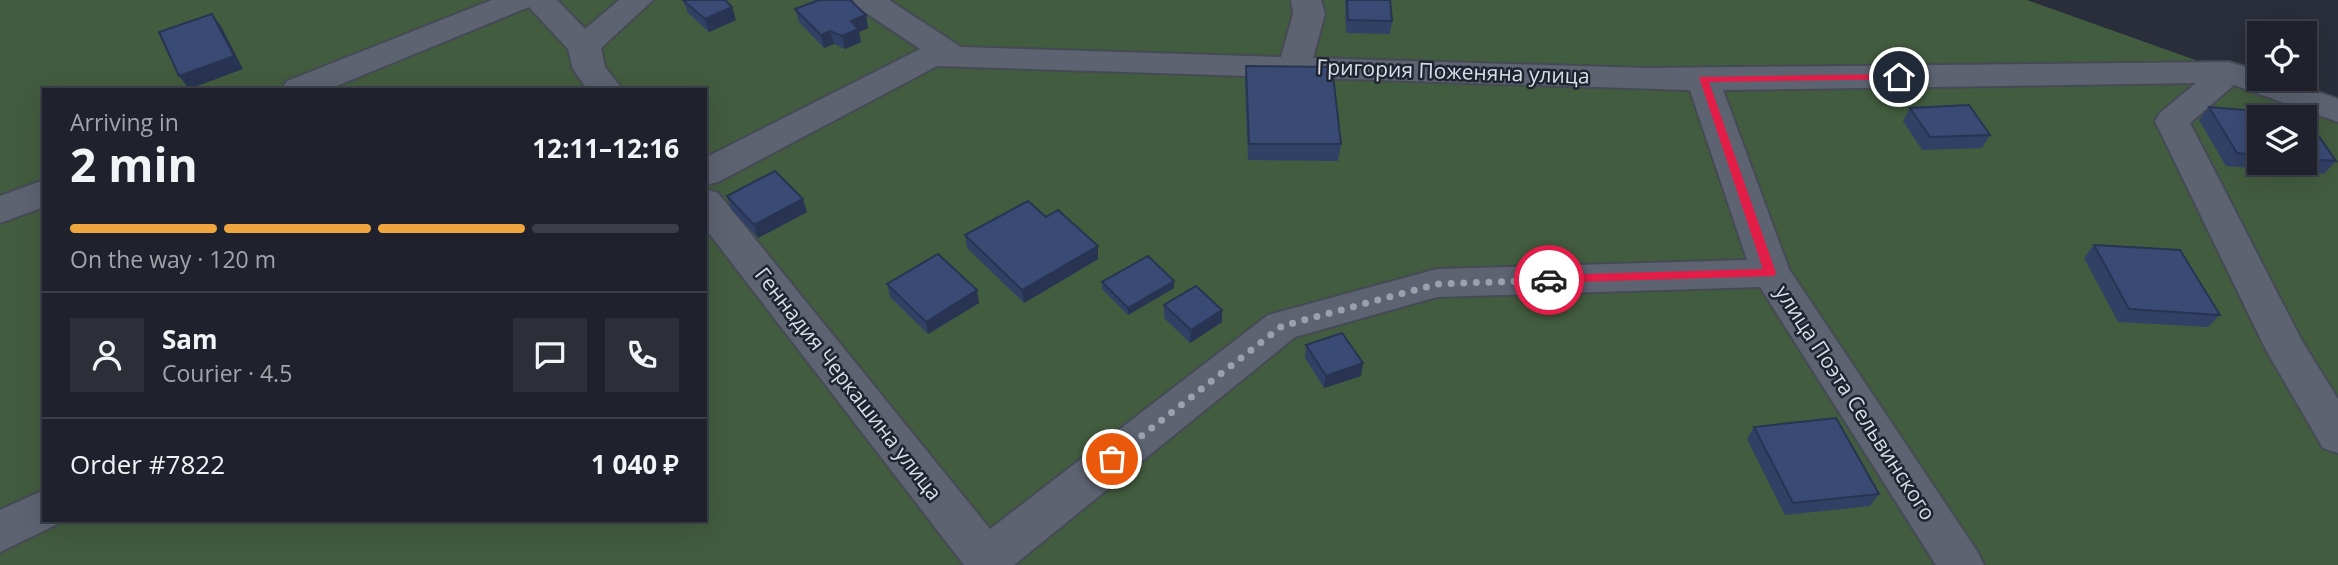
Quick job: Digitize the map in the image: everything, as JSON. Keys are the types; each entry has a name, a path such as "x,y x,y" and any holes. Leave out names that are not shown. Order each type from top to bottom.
{"street":[{"path":"301,88 519,0"},
{"path":"539,0 584,46 589,69 604,88"},
{"path":"584,46 638,0"},
{"path":"868,0 954,57"},
{"path":"1294,67 1309,14 1306,0"},
{"name":"Григория Поженяна улица","path":"707,172 932,56 1703,79 2230,72"},
{"path":"2338,111 2230,72 2172,121 2286,350 2338,436"},
{"name":"улица Поэта Сельвинского","path":"1703,79 1770,273 1961,565"},
{"path":"0,210 42,194"},
{"name":"Геннадия Черкашина улица","path":"707,205 988,562"},
{"path":"988,562 1282,326 1437,284 1770,273"},
{"path":"0,531 42,510"}],"green space":[{"path":"0,0 2027,0 2247,79 2247,91 2275,91 2309,105 2247,105 2247,175 2317,175 2317,108 2338,117 2338,565 0,565"}],"building":[{"path":"683,0 725,0 732,7 705,19"},
{"path":"819,0 850,0 866,15 851,21 858,29 842,36 830,31 821,35 795,9"},
{"path":"1347,0 1390,0 1392,21 1348,20"},
{"path":"212,14 234,56 179,76 159,32"},
{"path":"1246,66 1332,67 1341,144 1249,144"},
{"path":"1969,105 1990,135 1930,137 1910,108"},
{"path":"2209,107 2247,110 2247,154 2237,153"},
{"path":"2317,134 2336,161 2317,160"},
{"path":"775,171 803,199 754,225 727,196"},
{"path":"1028,201 1046,217 1058,210 1098,246 1022,290 965,235"},
{"path":"2094,245 2180,250 2220,315 2129,309"},
{"path":"938,254 977,290 926,322 887,284"},
{"path":"1148,256 1174,281 1128,308 1102,282"},
{"path":"1196,286 1222,310 1191,330 1164,305"},
{"path":"1342,333 1363,363 1326,376 1306,345"},
{"path":"1836,418 1879,494 1793,503 1754,427"}],"way so far":[{"path":"1112,459 1282,326 1437,284 1549,280"}],"route":[{"path":"1549,280 1770,273 1703,79 1899,77"}]}
